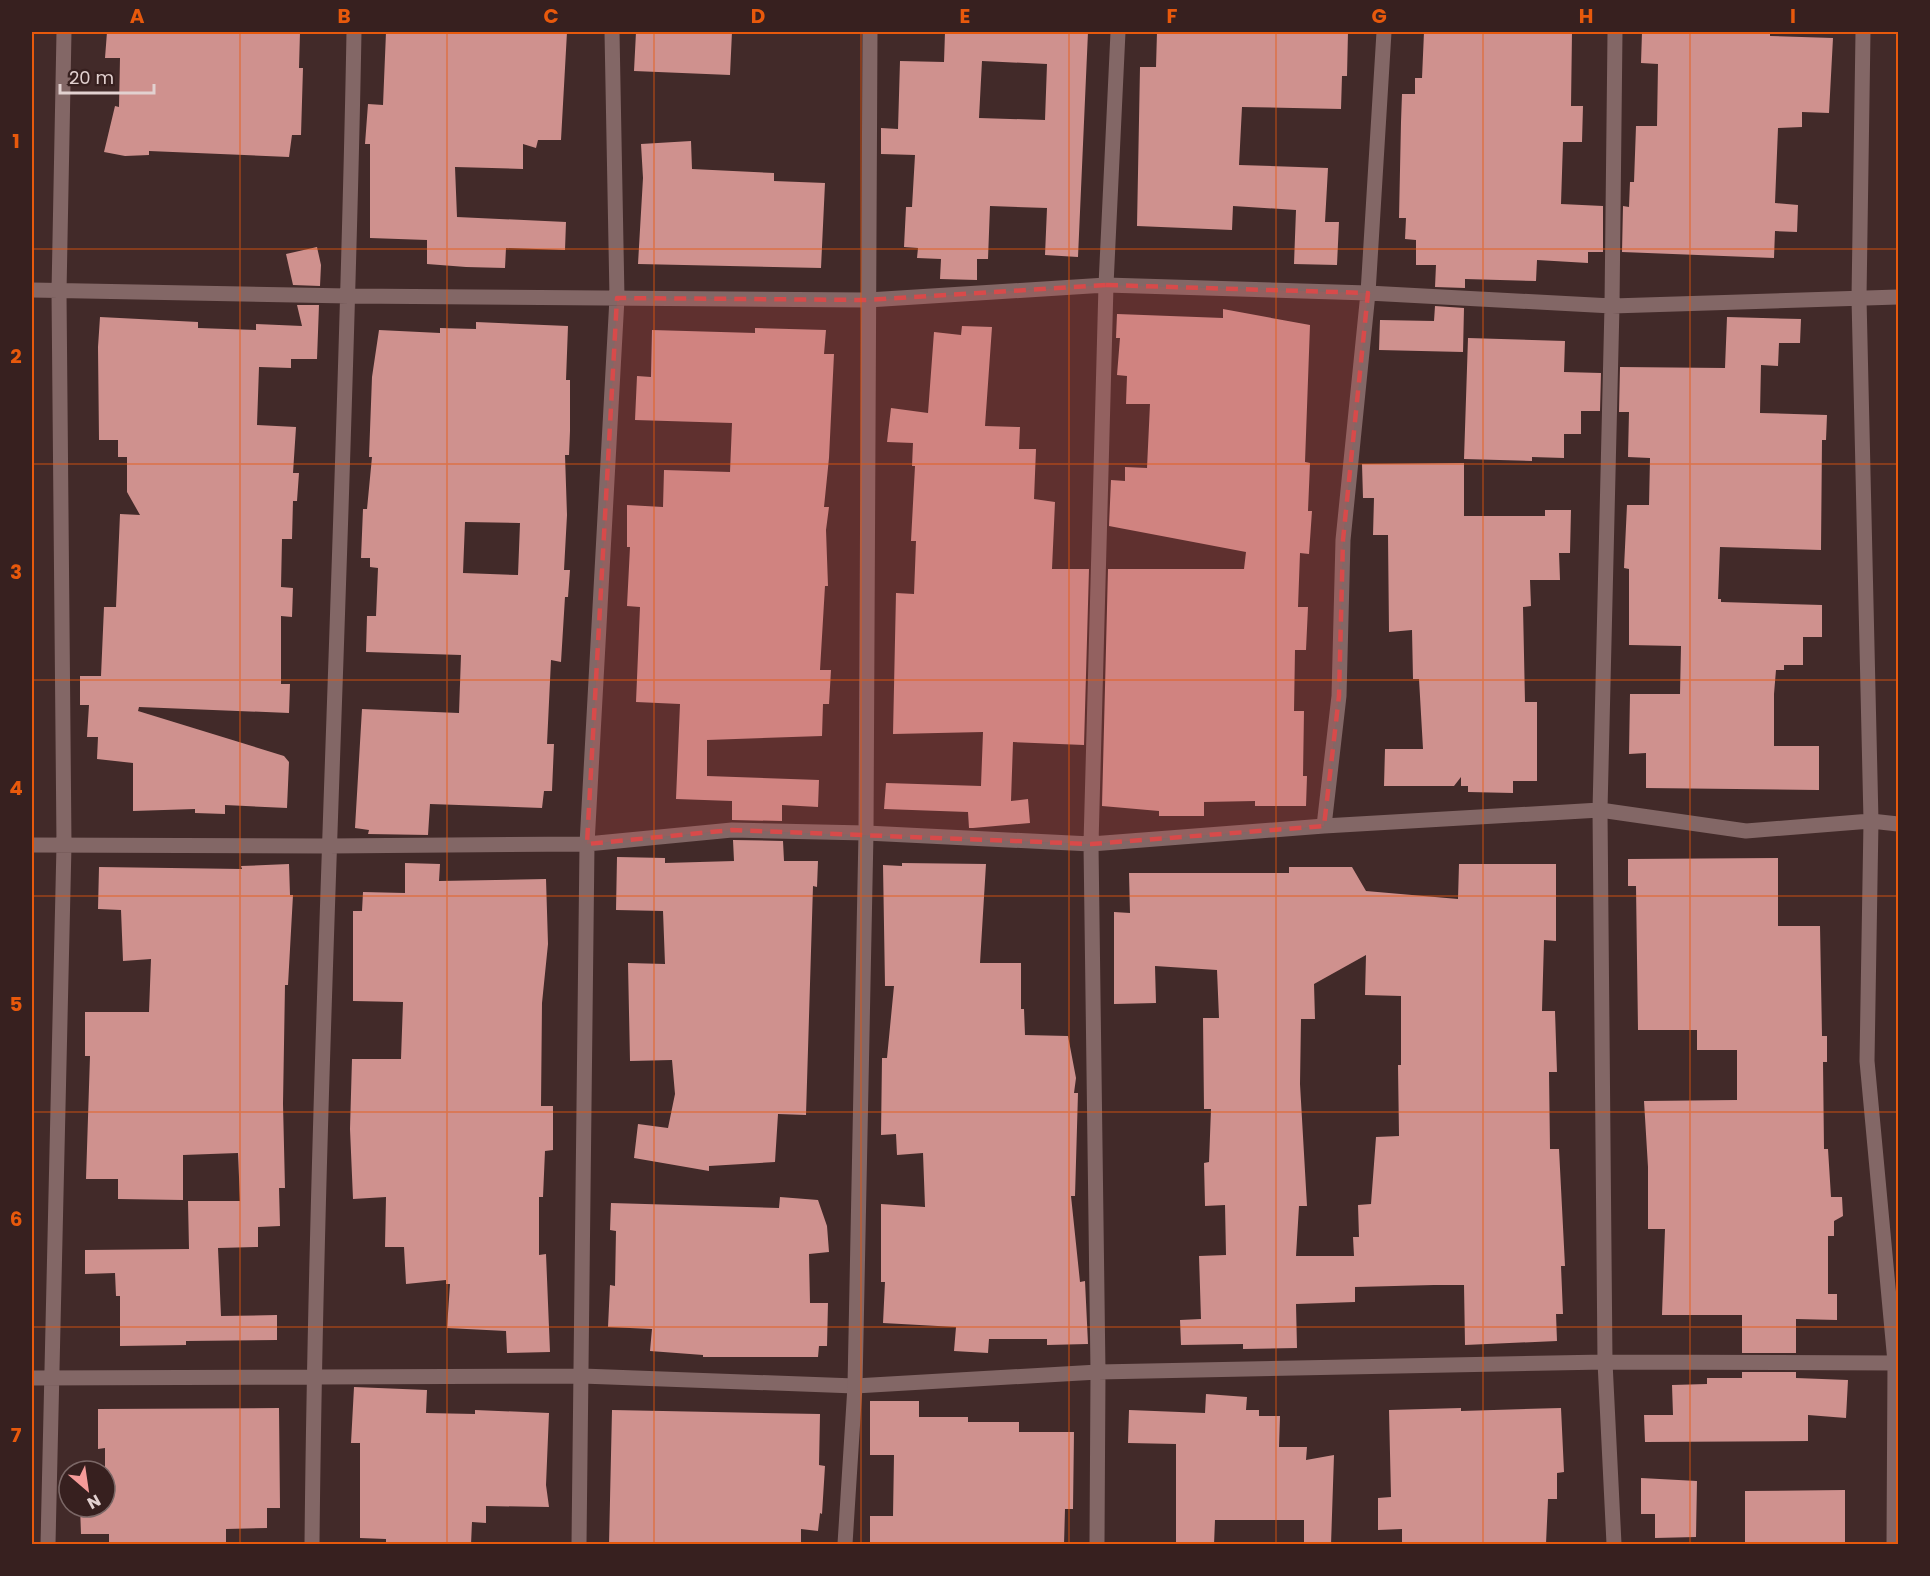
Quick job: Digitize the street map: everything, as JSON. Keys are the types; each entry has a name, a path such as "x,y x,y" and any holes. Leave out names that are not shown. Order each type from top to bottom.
{"street":[{"path":"48,1545 64,845 59,291 64,32"},
{"path":"312,1545 314,1378 328,846 349,296 354,32"},
{"path":"579,1545 587,843 616,298 612,32"},
{"path":"845,1545 855,1386 866,833 870,32"},
{"path":"1097,1545 1098,1372 1091,844 1106,285 1118,32"},
{"path":"1324,826 1339,696 1342,540 1368,293 1384,32"},
{"path":"1614,1545 1605,1362 1600,810 1612,306 1615,32"},
{"path":"1863,32 1859,298 1871,821 1867,1061 1897,1362 1894,1545"},
{"path":"32,290 349,296 868,300 1106,285 1368,293 1612,306 1899,297"},
{"path":"32,845 328,846 587,843 732,830 866,833 1091,844 1324,826 1600,810 1746,831 1871,821 1899,824"},
{"path":"32,1378 582,1376 855,1386 1098,1372 1605,1362 1897,1362"}],"highlighted area":[{"path":"1106,285 1368,293 1343,540 1339,696 1324,826 1091,844 732,830 587,844 617,298 868,300"}],"building":[{"path":"107,32 300,32 299,68 303,68 301,135 292,135 289,157 149,151 149,155 125,156 104,152 115,106 119,107 120,58 105,58"},
{"path":"386,32 567,32 561,140 538,140 536,148 523,144 523,169 455,167 457,217 566,222 565,250 506,248 505,268 466,267 427,264 427,240 370,238 370,144 365,144 368,104 383,105"},
{"path":"636,32 732,32 730,75 634,71"},
{"path":"945,32 1088,32 1078,257 1045,255 1047,208 990,206 988,259 977,259 977,280 940,279 941,259 917,258 918,248 904,247 906,207 912,207 915,155 881,154 881,128 898,129 900,61 944,62","holes":["982,61 1047,64 1045,120 979,118"]},
{"path":"1157,32 1348,32 1347,76 1342,76 1341,109 1242,107 1239,165 1328,168 1325,222 1339,222 1337,265 1294,264 1296,210 1233,206 1232,230 1137,226 1140,67 1156,67"},
{"path":"1424,32 1572,32 1571,106 1583,106 1582,142 1563,142 1561,204 1603,206 1603,252 1588,252 1588,263 1537,260 1536,281 1465,279 1465,288 1435,287 1436,265 1416,265 1416,240 1405,239 1406,218 1399,218 1401,122 1402,94 1415,94 1415,78 1422,78"},
{"path":"1642,32 1770,32 1770,36 1833,38 1829,113 1802,112 1802,127 1778,128 1775,203 1798,205 1797,232 1775,231 1774,258 1622,252 1623,206 1629,207 1630,182 1634,182 1636,126 1657,126 1658,64 1641,63"},
{"path":"691,141 692,169 774,173 774,181 825,183 821,268 638,264 643,178 641,144"},
{"path":"317,247 321,265 320,286 293,285 286,254"},
{"path":"297,305 319,305 317,359 291,359 291,368 259,367 257,425 296,427 293,473 299,473 297,501 293,501 292,539 282,539 281,587 293,588 292,617 281,616 281,684 290,684 289,713 139,707 138,711 284,756 289,762 287,808 225,805 225,814 195,813 195,809 133,811 133,763 97,759 98,737 87,737 89,705 80,705 80,676 101,676 104,607 116,607 120,514 140,515 127,492 127,457 118,457 118,440 99,440 100,317 198,322 198,328 256,330 256,324 302,326"},
{"path":"1435,306 1464,308 1463,352 1379,350 1380,320 1434,321"},
{"path":"1223,309 1310,325 1305,462 1310,463 1308,511 1312,511 1309,554 1300,553 1298,607 1308,607 1306,650 1295,650 1294,711 1304,711 1303,776 1307,776 1306,806 1255,806 1255,801 1204,802 1204,816 1159,816 1159,811 1102,806 1108,569 1244,569 1246,552 1109,526 1111,480 1125,481 1125,467 1147,468 1150,404 1126,404 1127,376 1117,375 1120,338 1116,338 1117,314 1223,318"},
{"path":"1727,317 1801,319 1800,343 1779,343 1778,366 1761,365 1760,413 1827,415 1826,440 1822,440 1821,550 1720,547 1718,599 1721,599 1721,602 1822,605 1822,637 1803,637 1803,665 1784,665 1784,670 1776,670 1774,694 1774,746 1819,746 1819,790 1646,788 1646,753 1629,754 1630,694 1680,694 1681,646 1629,645 1629,569 1624,568 1627,505 1649,505 1650,458 1628,457 1629,412 1619,412 1620,367 1725,368"},
{"path":"476,322 568,326 566,380 570,380 570,431 569,455 565,455 567,515 564,570 570,570 568,597 565,597 561,662 551,660 547,744 554,744 552,791 544,791 542,808 430,804 428,835 368,834 369,830 355,828 362,709 459,713 461,655 366,652 367,616 376,616 378,568 370,567 370,558 361,558 363,509 367,509 372,457 369,457 372,377 379,330 440,333 440,328 476,329","holes":["465,522 520,523 518,575 463,573"]},
{"path":"962,326 992,327 985,426 1020,427 1019,449 1036,449 1034,499 1055,502 1052,569 1089,569 1084,745 1013,742 1011,801 1028,799 1030,823 973,828 969,828 968,812 884,809 886,783 981,786 983,732 893,734 896,593 914,594 916,541 911,541 915,466 912,466 913,443 887,442 891,408 928,413 934,332 961,335"},
{"path":"755,328 826,330 824,354 834,354 824,507 829,507 826,530 828,586 825,586 820,670 831,670 829,704 823,704 822,736 707,740 707,776 819,780 818,807 782,805 782,821 732,820 732,801 676,799 680,704 636,702 640,607 627,606 630,547 627,547 627,505 663,507 664,470 730,472 732,423 635,420 637,376 651,377 652,330 755,333"},
{"path":"1468,338 1565,341 1564,372 1601,373 1600,411 1581,411 1581,434 1564,434 1564,458 1532,457 1532,461 1464,459"},
{"path":"1464,463 1464,516 1545,516 1545,510 1571,510 1570,553 1559,553 1560,580 1530,580 1531,606 1523,607 1525,702 1537,702 1537,781 1513,781 1513,793 1468,792 1468,786 1461,786 1461,777 1454,786 1384,786 1385,749 1423,749 1419,679 1413,679 1412,630 1389,632 1388,535 1373,535 1374,498 1363,498 1362,464"},
{"path":"733,840 783,841 784,861 818,861 817,887 813,886 806,1115 778,1114 775,1162 709,1166 709,1171 634,1158 638,1124 668,1128 675,1094 672,1060 630,1061 628,963 665,964 663,911 616,910 617,857 665,858 665,863 734,861"},
{"path":"1778,858 1778,926 1820,926 1822,1036 1827,1036 1827,1062 1823,1062 1824,1149 1828,1149 1831,1197 1842,1197 1843,1216 1834,1221 1834,1236 1828,1236 1828,1294 1837,1294 1837,1320 1796,1319 1796,1353 1742,1353 1742,1315 1662,1315 1665,1229 1648,1229 1648,1167 1644,1101 1737,1100 1737,1050 1697,1050 1697,1030 1638,1030 1636,886 1628,886 1628,859"},
{"path":"405,863 440,864 439,881 546,879 548,944 542,1003 541,1106 553,1106 553,1150 545,1151 543,1197 539,1197 539,1255 546,1254 550,1352 507,1353 506,1331 447,1328 450,1284 446,1284 446,1280 406,1284 404,1247 385,1247 386,1197 353,1199 350,1129 352,1059 401,1059 403,1002 353,1001 353,911 362,911 363,892 405,893"},
{"path":"902,863 986,864 980,963 1021,963 1021,1009 1024,1009 1025,1035 1068,1036 1076,1078 1074,1093 1078,1093 1075,1196 1071,1196 1080,1282 1085,1281 1088,1344 1047,1345 1047,1339 989,1339 988,1353 954,1351 956,1327 883,1323 885,1282 881,1282 881,1204 925,1207 923,1153 897,1155 896,1134 881,1135 882,1058 887,1058 894,986 885,986 883,865 902,866"},
{"path":"289,864 290,895 293,895 288,985 285,985 283,1104 285,1188 279,1188 280,1226 258,1227 258,1247 218,1248 221,1316 277,1315 277,1340 186,1341 186,1345 120,1346 120,1296 116,1296 115,1273 85,1274 85,1250 189,1249 188,1201 240,1201 238,1153 183,1155 183,1200 118,1199 118,1179 86,1179 90,1056 85,1056 85,1012 149,1012 151,959 123,961 121,910 98,909 99,867 242,869 241,866"},
{"path":"1459,864 1556,864 1556,941 1544,940 1542,1011 1555,1011 1557,1072 1549,1072 1550,1149 1559,1149 1565,1266 1561,1266 1563,1314 1556,1314 1557,1341 1465,1345 1464,1285 1434,1285 1355,1287 1355,1302 1296,1304 1297,1348 1243,1349 1243,1344 1181,1345 1180,1320 1201,1319 1199,1256 1226,1255 1225,1205 1205,1206 1204,1163 1209,1162 1211,1109 1204,1109 1203,1018 1219,1018 1217,970 1155,966 1156,1003 1114,1004 1114,912 1130,913 1129,873 1289,873 1289,867 1352,867 1366,891 1458,899","holes":["1366,955 1365,995 1401,996 1401,1065 1398,1065 1399,1136 1376,1137 1371,1204 1358,1205 1359,1237 1353,1237 1354,1256 1296,1256 1299,1206 1307,1206 1300,1084 1301,1019 1315,1019 1314,984"]},
{"path":"780,1197 818,1200 827,1226 829,1252 809,1254 810,1303 828,1303 827,1346 819,1346 818,1357 703,1357 703,1355 650,1351 652,1329 608,1327 610,1285 615,1286 616,1231 610,1230 611,1203 779,1208"},
{"path":"1742,1372 1796,1372 1796,1378 1848,1380 1846,1418 1808,1415 1808,1441 1645,1442 1644,1415 1673,1415 1672,1385 1707,1384 1707,1378 1742,1378"},
{"path":"354,1387 427,1390 426,1413 475,1414 475,1410 549,1413 546,1485 549,1507 486,1506 486,1523 472,1522 471,1545 386,1545 386,1539 360,1538 360,1443 351,1443"},
{"path":"1206,1394 1247,1397 1246,1410 1259,1410 1259,1416 1280,1416 1279,1447 1307,1447 1306,1460 1334,1455 1331,1545 1304,1545 1304,1520 1215,1520 1214,1545 1176,1545 1176,1444 1128,1443 1129,1410 1205,1413"},
{"path":"870,1401 919,1401 919,1417 968,1417 968,1422 1019,1422 1019,1432 1074,1432 1073,1509 1065,1509 1064,1545 870,1545 870,1516 893,1516 894,1455 870,1455"},
{"path":"279,1408 280,1508 267,1508 267,1528 226,1529 226,1545 109,1545 109,1534 81,1534 80,1519 117,1519 117,1459 105,1459 105,1448 98,1449 98,1409"},
{"path":"1461,1408 1461,1411 1561,1408 1564,1472 1557,1473 1557,1499 1548,1499 1546,1544 1402,1545 1402,1529 1378,1530 1378,1498 1391,1497 1389,1410"},
{"path":"612,1410 820,1414 819,1465 825,1466 822,1514 820,1513 818,1531 801,1529 801,1545 609,1545"},
{"path":"1641,1478 1697,1481 1696,1537 1655,1538 1655,1514 1641,1514"},
{"path":"1845,1490 1845,1545 1745,1545 1745,1491"}]}
